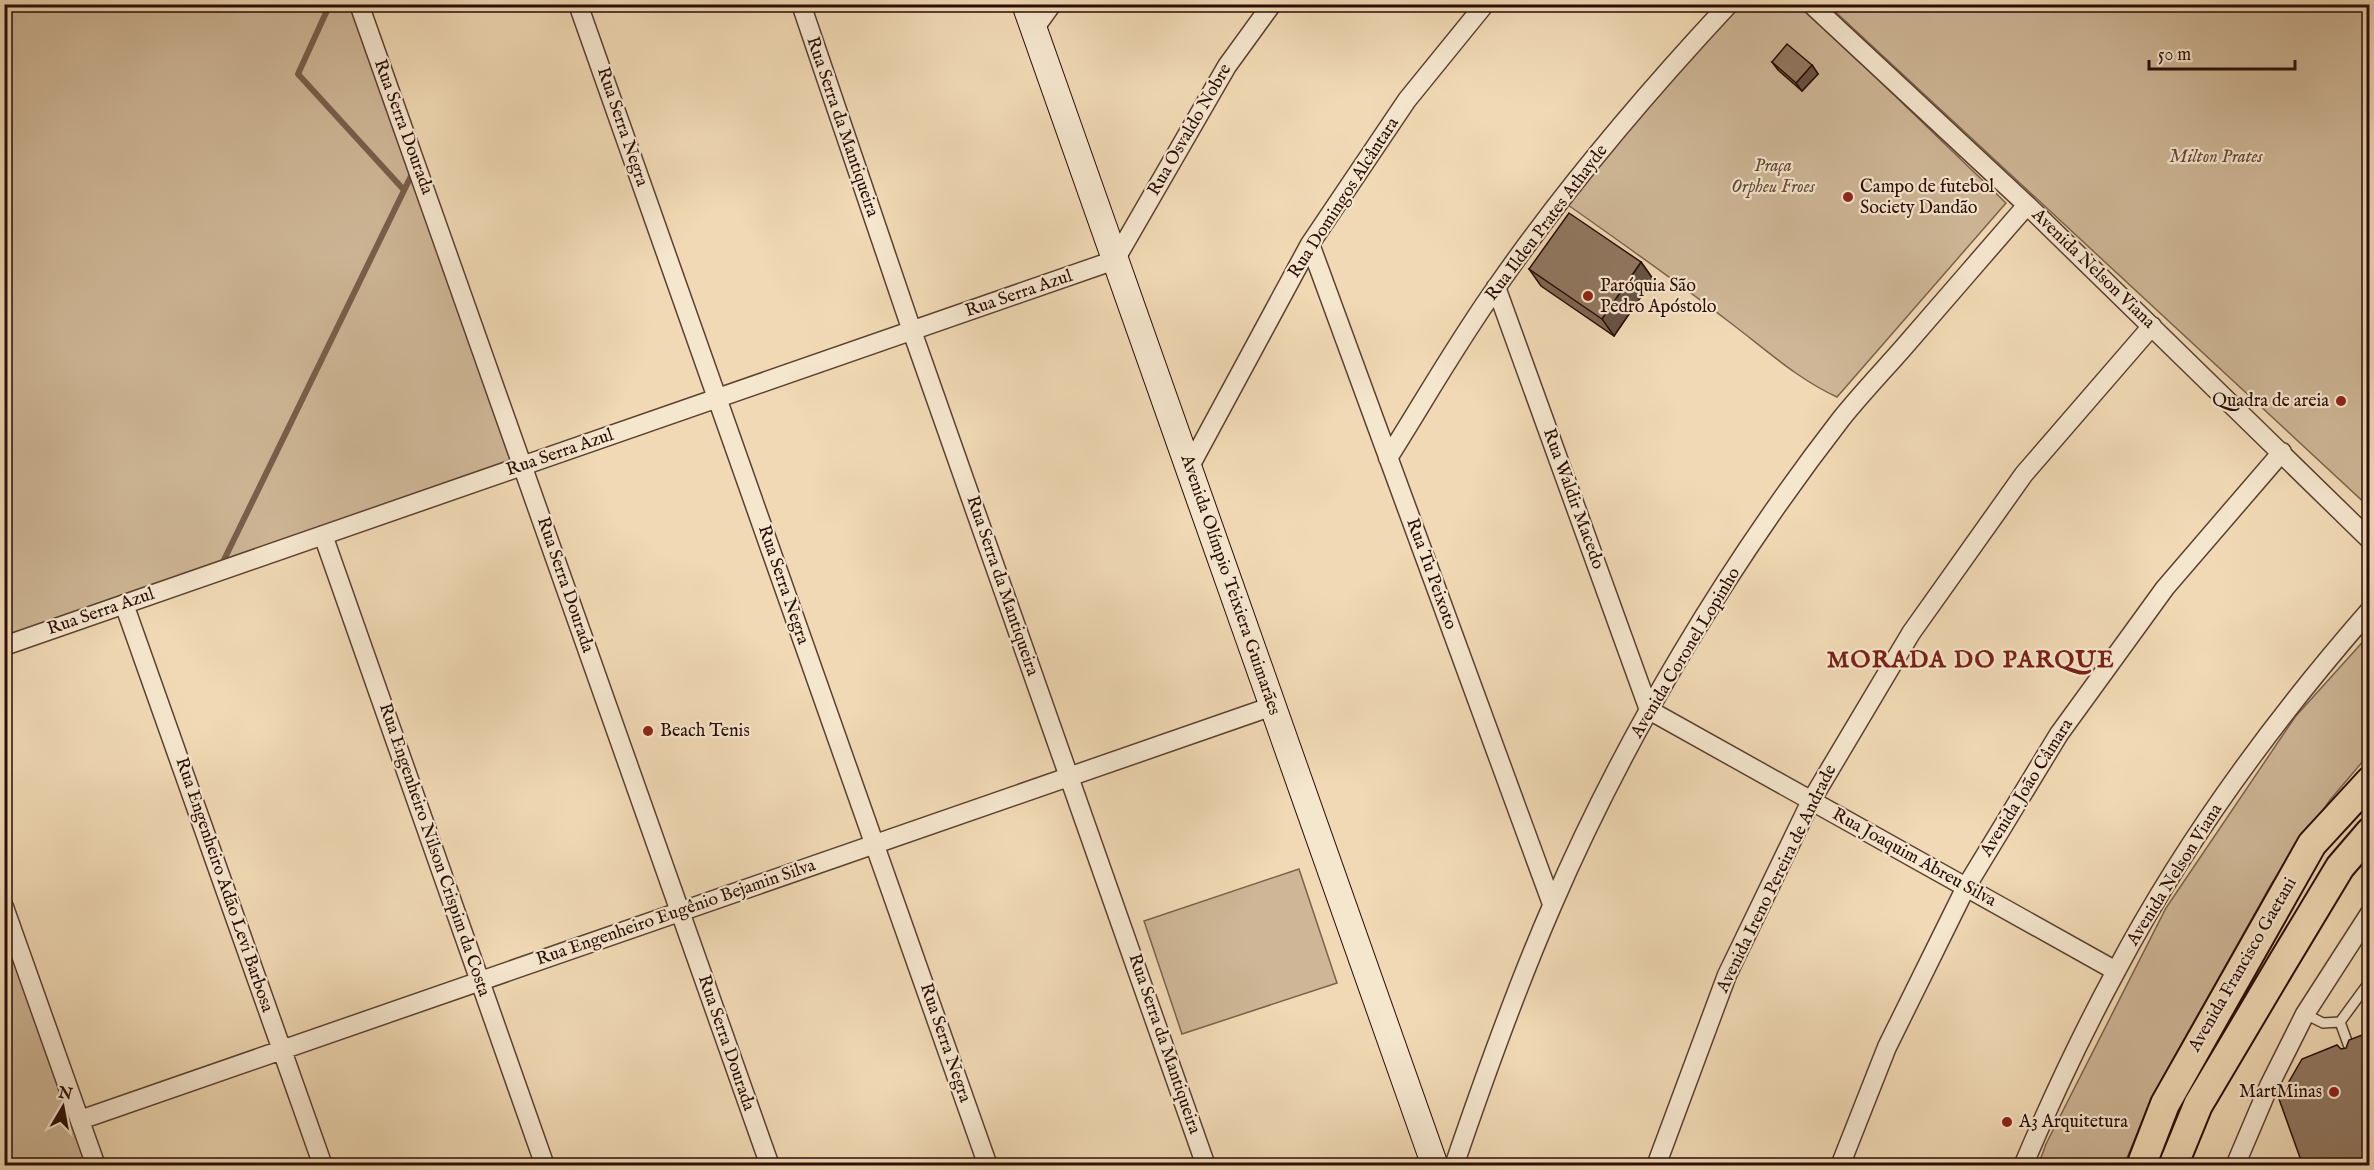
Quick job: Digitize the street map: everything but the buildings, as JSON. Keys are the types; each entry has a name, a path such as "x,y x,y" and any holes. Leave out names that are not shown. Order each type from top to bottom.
{"main road":[{"name":"Avenida Francisco Gaetani","path":"2141,1166 2165,1104 2312,844 2370,781"},
{"path":"2173,1166 2198,1105 2340,867 2370,832"}],"street":[{"name":"Rua Serra Dourada","path":"359,4 770,1166"},
{"name":"Rua Serra Negra","path":"578,4 988,1166"},
{"name":"Rua Serra da Mantiqueira","path":"801,4 912,331 1206,1166"},
{"name":"Avenida Olímpio Teixiera Guimarães","path":"1025,4 1435,1166"},
{"path":"1034,29 1052,4"},
{"name":"Rua Osvaldo Nobre","path":"1115,260 1227,66 1272,4"},
{"name":"Rua Domingos Alcântara","path":"1189,468 1310,244 1407,100 1485,4"},
{"name":"Rua Ildeu Prates Athayde","path":"1388,458 1496,287 1562,197 1664,73 1729,4"},
{"name":"Avenida Nelson Viana","path":"1811,4 2027,206 2370,540"},
{"name":"Avenida Coronel Lopinho","path":"1454,1166 1495,1047 1552,904 1649,710 1709,610 1760,532 1842,418 2027,206"},
{"name":"Rua Tu Peixoto","path":"1310,244 1552,904"},
{"name":"Rua Serra Azul","path":"4,646 1115,260"},
{"name":"Rua Waldir Macedo","path":"1496,287 1649,710"},
{"name":"Avenida Ireno Pereira de Andrade","path":"1656,1166 1727,975 1811,801 1911,633 2024,474 2152,326"},
{"name":"Avenida João Câmara","path":"1840,1166 1887,1047 1966,887 2073,714 2165,588 2282,452"},
{"name":"Rua Engenheiro Nilson Crispim da Costa","path":"323,535 545,1166"},
{"name":"Rua Engenheiro Adão Levi Barbosa","path":"124,604 323,1166"},
{"name":"Avenida Nelson Viana","path":"2023,1166 2060,1080 2116,971 2178,865 2246,763 2321,665 2370,610"},
{"name":"Rua Engenheiro Eugênio Bejamin Silva","path":"80,1120 1273,706"},
{"name":"Rua Joaquim Abreu Silva","path":"1649,710 2116,971"},
{"path":"4,907 96,1166"},
{"path":"2235,1166 2269,1086 2305,1014 2370,913"}],"lane":[{"path":"2340,1022 2370,981"},
{"path":"2305,1014 2323,1023 2340,1022"},
{"path":"2340,1022 2352,1055"}],"green space":[{"name":"Praça Orpheu Froes","path":"1736,4 1801,5 2006,203 1837,397 1794,372 1689,291 1568,205 1668,78"},
{"path":"4,5 359,5 523,466 5,646"},
{"name":"Milton Prates","path":"1828,5 2369,5 2369,507"},
{"path":"2369,635 2369,754 2330,800 2272,883 2154,1093 2124,1165 2038,1166 2046,1144 2166,908 2295,717"},
{"path":"1299,869 1337,983 1182,1034 1144,921"},
{"path":"4,907 96,1165 5,1165"}],"waterway":[{"path":"330,4 298,74 404,190"},
{"path":"221,566 414,170"}],"place":[{"name":"Campo de futebol Society Dandão","path":"1848,197"},
{"name":"Paróquia São Pedro Apóstolo","path":"1588,296"},
{"name":"Quadra de areia","path":"2341,401"},
{"name":"Beach Tenis","path":"648,731"},
{"name":"MartMinas","path":"2334,1092"},
{"name":"A3 Arquitetura","path":"2007,1122"}],"district":[{"name":"MORADA DO PARQUE","path":"1971,660"}]}
